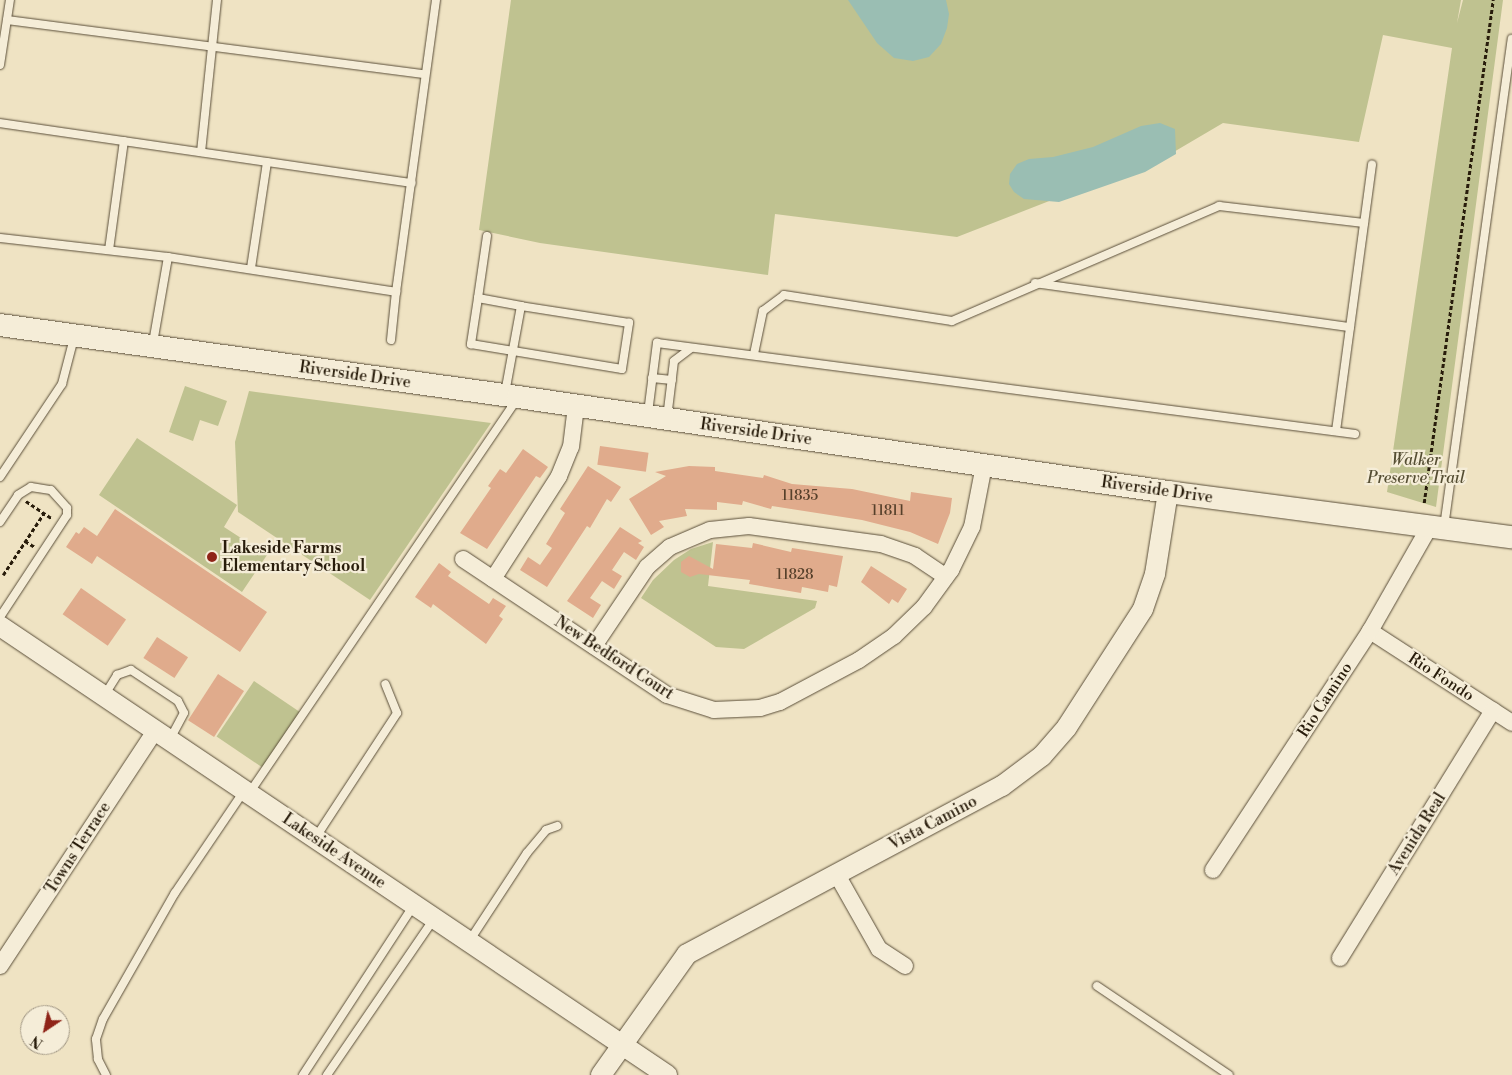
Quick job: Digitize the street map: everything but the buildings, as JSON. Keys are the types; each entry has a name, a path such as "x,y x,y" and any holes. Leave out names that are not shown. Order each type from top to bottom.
{"main road":[{"name":"Riverside Drive","path":"0,325 152,348 512,396 1168,492 1512,537"}],"street":[{"path":"493,579 559,476 571,448 576,406"},
{"name":"New Bedford Court","path":"463,559 682,702 714,710 760,708 780,702 877,649 924,607 946,577 972,528 984,465"},
{"name":"Vista Camino","path":"601,1075 687,954 1002,786 1042,756 1067,727 1143,609 1155,574 1168,492"},
{"path":"594,646 647,568 670,548 710,530 749,526 881,544 915,556 946,577"},
{"name":"Rio Camino","path":"1213,870 1437,527"},
{"name":"Lakeside Avenue","path":"0,626 667,1075"},
{"name":"Rio Fondo","path":"1370,631 1512,723"},
{"name":"Avenida Real","path":"1340,958 1494,710"},
{"name":"Towns Terrace","path":"0,966 162,736"},
{"path":"836,873 879,950 905,966"}],"lane":[{"path":"0,65 10,0"},
{"path":"202,152 217,0"},
{"path":"391,340 412,183 424,74 436,0"},
{"path":"7,20 424,74"},
{"path":"1437,527 1512,39"},
{"path":"0,123 412,183"},
{"path":"109,250 124,140"},
{"path":"251,268 267,162"},
{"path":"1336,431 1372,164"},
{"path":"754,354 763,311 784,295 952,321 1034,283 1218,206 1364,222"},
{"path":"478,298 629,323 622,369 471,344 487,236"},
{"path":"0,238 168,256 396,292"},
{"path":"152,348 168,256"},
{"path":"1034,283 1350,327"},
{"path":"106,1075 98,1059 96,1040 103,1019 175,893 246,793 512,396 513,350 521,306"},
{"path":"0,478 62,384 74,336"},
{"path":"657,418 652,378 657,343 754,354 1355,434"},
{"path":"657,418 672,380 674,361 691,348"},
{"path":"652,378 672,380"},
{"path":"0,522 18,495 31,487 46,488 59,495 68,508 61,524 0,617"},
{"path":"103,696 117,674 131,670 178,701 184,713 162,736"},
{"path":"315,839 397,713 385,684"},
{"path":"469,942 527,853 546,830 557,826"},
{"path":"303,1075 414,904"},
{"path":"327,1075 434,918"},
{"path":"1097,986 1228,1075"}],"path":[{"path":"1424,503 1493,0"},
{"path":"18,495 61,524"},
{"path":"3,575 44,513"}],"green space":[{"name":"Walker Preserve Trail","path":"511,0 1461,0 1457,23 1463,0 1503,0 1436,507 1387,492 1452,48 1383,35 1359,142 1223,123 1172,153 957,237 775,214 768,275 540,243 479,230"},
{"path":"185,386 227,401 218,426 200,420 193,441 169,432"},
{"path":"249,391 491,423 370,600 238,512 235,442"},
{"path":"137,438 237,505 224,527 267,555 242,592 99,495"},
{"path":"713,542 708,586 817,601 815,608 744,649 716,647 641,598 653,580 674,560 691,549"},
{"path":"254,681 302,713 265,769 217,737"}],"water":[{"path":"848,0 946,0 949,14 947,28 941,44 929,57 913,61 894,58 877,43"},
{"path":"1160,123 1175,129 1176,154 1145,172 1059,202 1024,199 1014,192 1009,184 1010,174 1017,164 1029,159 1053,157 1093,147 1141,126"}],"place":[{"name":"Lakeside Farms Elementary School","path":"212,557"}]}
